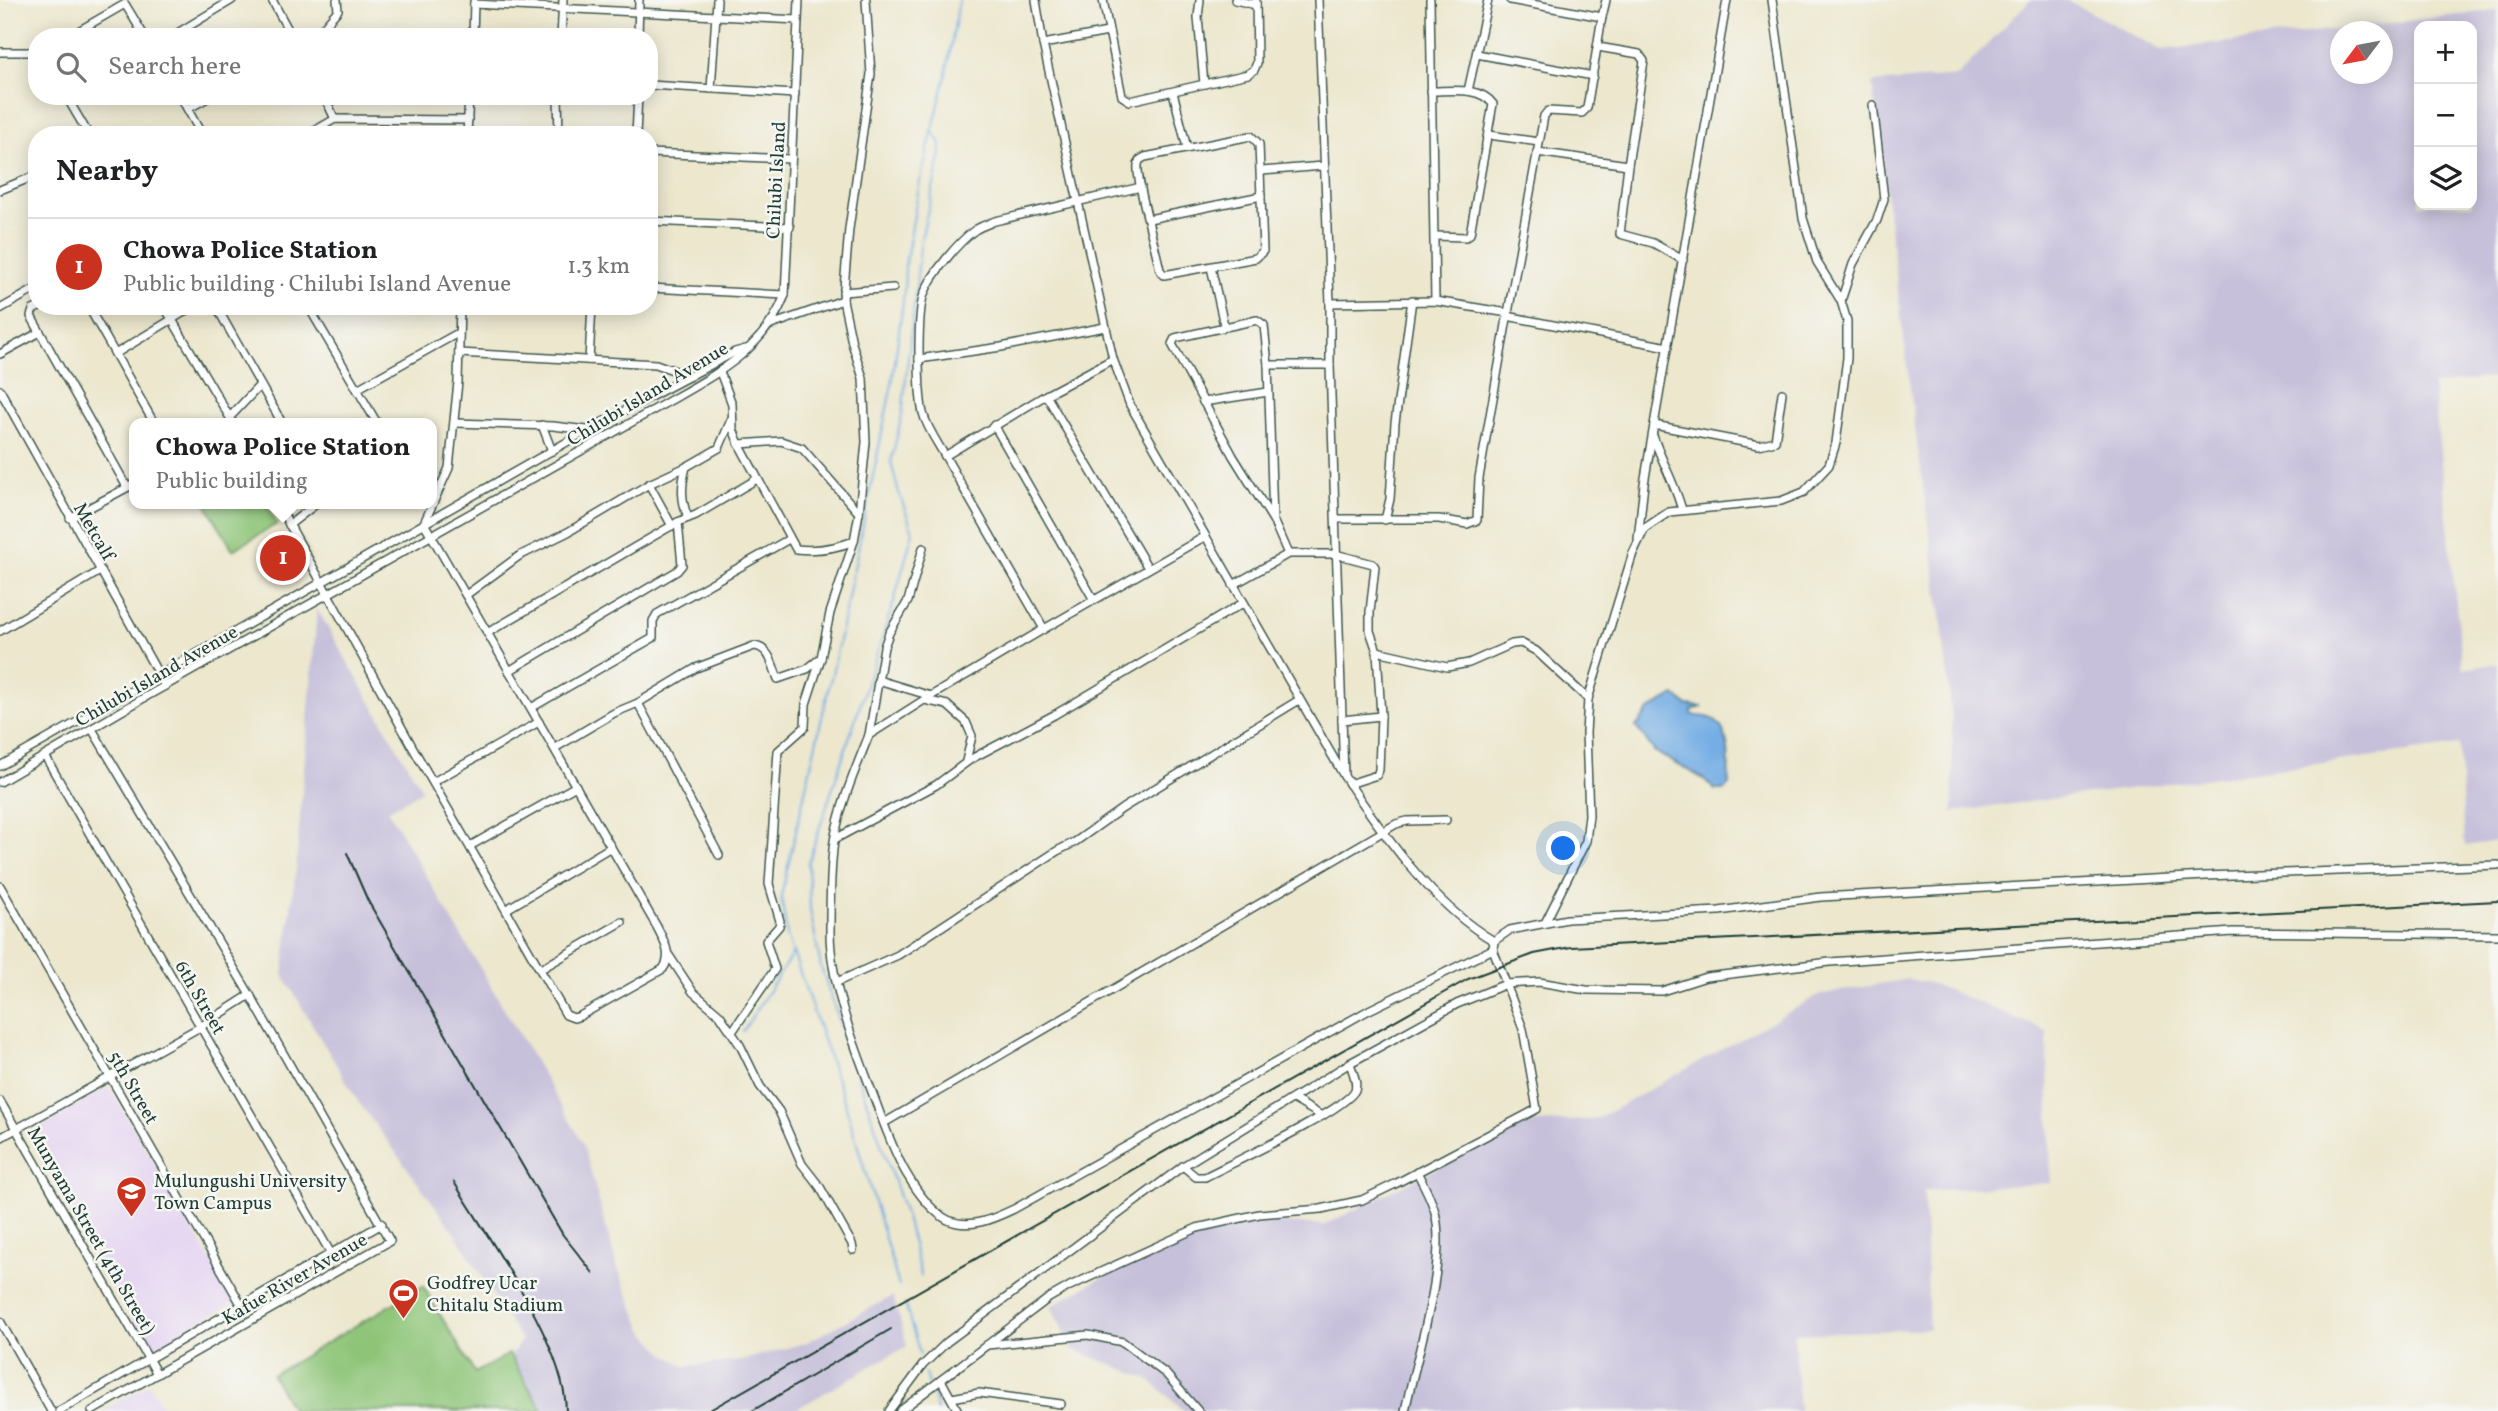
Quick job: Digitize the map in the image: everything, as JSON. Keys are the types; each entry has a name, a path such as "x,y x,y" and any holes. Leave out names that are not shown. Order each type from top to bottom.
{"street":[{"path":"186,28 232,0"},
{"path":"272,0 287,28"},
{"path":"323,28 338,10 337,0"},
{"path":"562,28 563,0"},
{"path":"638,28 639,0"},
{"path":"711,89 717,0"},
{"name":"Chilubi Island","path":"747,349 771,325 785,295 799,0"},
{"path":"732,1032 775,969 766,941 779,926 769,884 778,751 787,740 803,730 806,704 821,658 832,604 854,541 859,513 867,417 863,378 852,343 843,296 849,229 871,74 866,0"},
{"path":"900,1411 1070,1286 1197,1228 1259,1214 1348,1204 1418,1172 1537,1109 1525,1040 1493,945 1463,920 1382,833 1349,784 1130,405 1113,359 1105,327 1043,44 1036,0"},
{"path":"1103,0 1122,96 1130,101 1204,85 1248,74 1254,70 1257,63 1256,3 1235,0"},
{"path":"1200,0 1198,17 1204,85"},
{"path":"1318,0 1344,776"},
{"path":"1430,0 1435,301"},
{"path":"1468,91 1488,0"},
{"path":"1510,0 1602,17"},
{"path":"1336,519 1438,519 1467,524 1477,520 1479,478 1544,116 1548,111 1586,111 1606,0"},
{"path":"1545,923 1586,841 1589,815 1586,733 1588,699 1638,540 1644,484 1727,0"},
{"path":"1638,540 1645,528 1668,512 1780,500 1804,492 1829,465 1836,443 1847,358 1847,321 1841,301 1817,262 1803,218 1772,0"},
{"path":"82,28 126,1 140,28"},
{"path":"473,28 474,2 716,18 798,20"},
{"path":"1043,44 1108,32"},
{"path":"1598,47 1639,54 1644,61 1620,234 1653,243 1683,260"},
{"path":"0,52 28,52"},
{"path":"1477,54 1593,76"},
{"path":"658,86 795,94"},
{"path":"1431,90 1468,91 1487,97 1493,104 1470,234 1466,237 1435,236"},
{"path":"1173,92 1187,148"},
{"path":"1841,301 1853,264 1877,220 1884,199 1873,104"},
{"path":"71,105 84,126"},
{"path":"186,105 197,126"},
{"path":"188,109 195,105"},
{"path":"328,105 335,119"},
{"path":"468,126 469,105"},
{"path":"558,105 559,126"},
{"path":"636,126 638,105"},
{"path":"323,126 335,119 468,120"},
{"path":"1489,135 1539,142"},
{"path":"1251,136 1259,144 1262,171 1261,256 1164,275 1160,270 1141,187 1138,166 1140,160 1251,136"},
{"path":"1537,152 1628,165"},
{"path":"658,153 791,159"},
{"path":"1262,171 1324,166"},
{"path":"0,190 28,179"},
{"path":"1044,629 928,427 923,413 919,359 924,294 962,242 976,229 995,221 1141,187"},
{"path":"1149,219 1261,196"},
{"path":"658,221 790,227"},
{"path":"1211,267 1224,325"},
{"path":"658,288 785,295"},
{"path":"771,325 843,296 893,288"},
{"path":"0,309 28,293"},
{"path":"1385,520 1390,499 1395,423 1412,300"},
{"path":"1330,303 1435,301 1668,347"},
{"path":"32,315 129,482"},
{"path":"93,315 150,418"},
{"path":"169,315 229,418"},
{"path":"115,354 180,315"},
{"path":"221,315 279,418"},
{"path":"313,315 374,418"},
{"path":"437,491 449,468 455,423 459,315"},
{"path":"589,360 592,315"},
{"path":"1273,520 1268,365 1264,325 1257,320 1224,325 1172,340 1203,402 1273,520 1288,554"},
{"path":"919,359 1105,327"},
{"path":"0,354 40,332"},
{"path":"356,389 458,333"},
{"name":"Chilubi Island Avenue","path":"0,782 720,372 739,359 747,349"},
{"name":"Chilubi Island Avenue","path":"0,766 588,430 735,352 747,349"},
{"path":"459,353 656,364 690,376"},
{"path":"944,456 1046,395 1113,359"},
{"path":"1268,365 1330,365"},
{"path":"720,372 732,404 733,429 739,444 796,549 808,551 840,547 854,541"},
{"path":"233,418 260,385"},
{"name":"Metcalf","path":"0,390 165,686"},
{"path":"1203,402 1268,392"},
{"path":"1654,425 1759,444 1769,443 1775,441 1782,393"},
{"path":"1046,395 1148,568"},
{"path":"466,595 519,556 569,532 649,484 686,467 719,447 733,417"},
{"path":"455,423 542,425 588,430"},
{"path":"542,425 552,451"},
{"path":"994,425 1094,600"},
{"path":"1653,436 1682,510"},
{"path":"739,444 781,441 802,448 859,513"},
{"path":"686,467 682,495 688,518"},
{"path":"488,633 675,524 757,480"},
{"path":"509,671 677,571 682,565 675,524 649,484"},
{"path":"70,518 129,486"},
{"path":"281,509 566,1015 574,1018 663,969 668,963 668,953"},
{"path":"289,524 309,509"},
{"path":"428,509 424,523 431,536 657,927 668,953 693,992 720,1015 732,1032 760,1086 779,1111 802,1164 820,1187 853,1250"},
{"path":"869,735 927,698 1204,537"},
{"path":"531,708 653,639 653,621 657,614 789,539"},
{"path":"923,548 908,601 886,640 869,735 835,839 830,933 836,982 859,1056 904,1170 918,1192 935,1209 947,1219 958,1223 990,1219 1014,1209 1370,1010 1493,945 1510,930 1567,919 1719,911 1821,897 2206,876 2498,865"},
{"path":"1233,584 1288,554 1335,554 1373,564 1375,567 1370,631 1377,651 1381,716 1379,770 1377,775 1349,784"},
{"path":"0,631 100,572"},
{"path":"835,839 936,785 966,761 1054,715 1243,603"},
{"path":"1377,651 1442,667 1469,663 1512,644 1521,643 1536,651 1588,699"},
{"path":"555,748 696,668 754,646 761,646 766,650 778,679 807,669 821,658"},
{"path":"878,680 947,705 966,722 972,736 966,761"},
{"path":"836,982 898,955 1057,850 1075,842 1123,808 1299,700"},
{"path":"638,703 719,855"},
{"path":"1342,720 1381,716"},
{"path":"433,782 539,722"},
{"path":"92,729 382,1224"},
{"name":"6th Street","path":"45,756 330,1252"},
{"path":"470,846 576,786"},
{"path":"884,1123 1396,824 1407,821 1446,820"},
{"path":"507,909 611,847"},
{"name":"5th Street","path":"0,886 241,1304"},
{"path":"541,969 622,922"},
{"path":"889,1411 923,1365 947,1342 1184,1166 1350,1063 1457,1004 1506,984 1539,982 1586,990 1662,991 1706,977 1830,962 2233,932 2498,935"},
{"path":"0,1138 109,1075 200,1027 250,995"},
{"path":"1184,1166 1196,1177 1205,1177 1322,1115 1354,1092 1356,1084 1350,1063"},
{"path":"1293,1099 1322,1115"},
{"name":"Munyama Street (4th Street)","path":"0,1101 157,1374"},
{"path":"1405,1411 1435,1279 1438,1254 1435,1214 1418,1172"},
{"name":"Kafue River Avenue","path":"60,1411 382,1224 389,1242 92,1411"},
{"path":"0,1321 51,1411"},
{"path":"987,1345 1088,1335 1123,1342 1167,1374 1198,1411"},
{"path":"941,1380 958,1411"},
{"path":"952,1398 979,1393 1060,1404"}],"shaded area":[{"path":"2030,0 2067,0 2161,50 2330,30 2330,84 2393,84 2393,22 2498,10 2498,377 2433,385 2463,669 2498,663 2498,841 2465,846 2459,745 1953,812 1952,718 1942,624 1872,83 1957,76"},
{"path":"317,609 422,790 388,811 583,1143 617,1267 642,1328 665,1354 685,1366 739,1361 805,1343 893,1296 907,1346 793,1411 543,1411 511,1356 521,1340 455,1233 357,1100 283,975 296,867"},
{"path":"1908,979 1933,984 2047,1031 2051,1183 1924,1191 1929,1329 1794,1334 1799,1411 1184,1411 1148,1379 1072,1349 1051,1306 1148,1252 1249,1221 1325,1225 1523,1124 1597,1119 1819,995"},
{"name":"Mulungushi University Town Campus","path":"109,1086 235,1302 149,1350 30,1134"},
{"path":"149,1384 165,1411 103,1411"}],"green space":[{"path":"209,509 268,509 277,524 233,550"},
{"name":"Godfrey Ucar Chitalu Stadium","path":"423,1286 475,1373 509,1354 543,1411 293,1411 272,1375"}],"water":[{"path":"1675,695 1687,705 1703,707 1692,710 1692,714 1712,718 1725,734 1729,785 1724,790 1715,790 1704,779 1655,752 1636,727 1649,710"}],"waterway":[{"path":"899,1286 845,1103 787,935 781,896 834,665 892,384 905,266 919,186 946,75 959,0"},
{"path":"921,1276 906,1217 821,967 810,909 808,863 893,605 913,532 891,462 902,415 921,239 941,154 941,143 933,132"},
{"path":"743,1031 793,953"},
{"path":"905,1304 920,1354"},
{"path":"925,1373 928,1384"},
{"path":"933,1394 937,1411"}],"railway":[{"path":"347,853 368,901 563,1235 593,1273"},
{"path":"708,1411 1468,979 1534,954 1571,947 2498,901"},
{"path":"454,1182 505,1262 539,1324 553,1355 562,1384 566,1411"},
{"path":"752,1411 891,1329"}],"place":[{"name":"Chowa Police Station","path":"283,558"},
{"name":"Mulungushi University Town Campus","path":"131,1218"},
{"name":"Godfrey Ucar Chitalu Stadium","path":"404,1320"}]}
